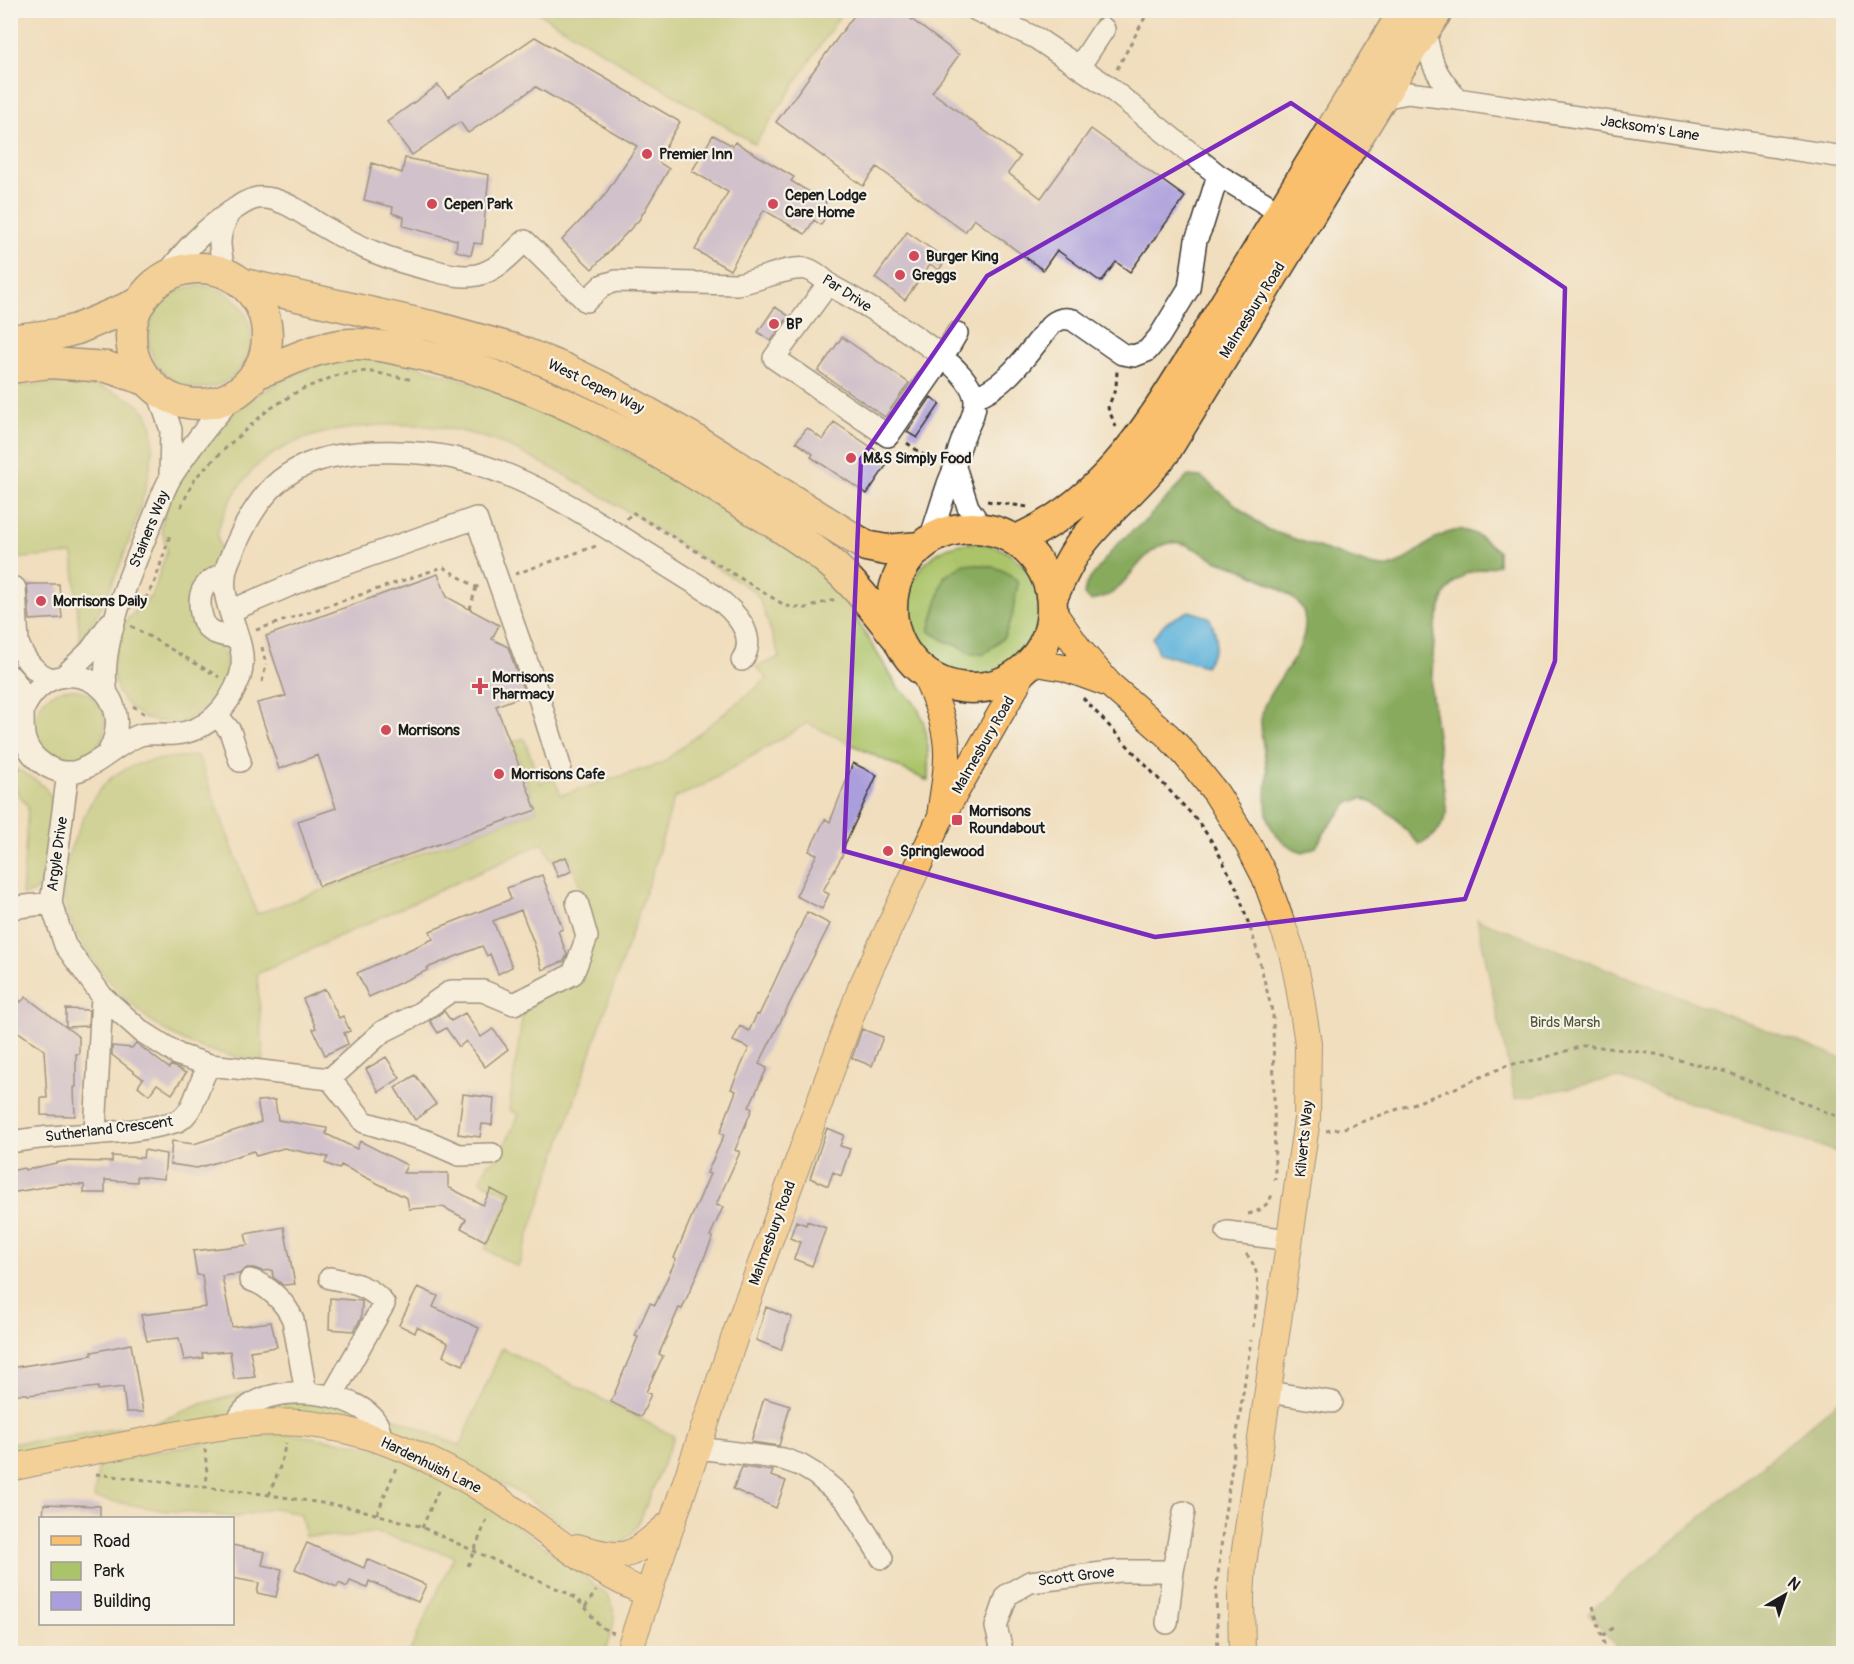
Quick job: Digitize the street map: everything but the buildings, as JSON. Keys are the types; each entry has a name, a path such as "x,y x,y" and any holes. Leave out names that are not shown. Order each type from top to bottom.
{"highway":[{"name":"Malmesbury Road","path":"1052,605 1063,573 1079,547 1165,452 1382,98 1423,17"},
{"name":"Malmesbury Road","path":"1016,540 1049,524 1071,508 1102,481 1138,442 1281,213 1423,17"},
{"path":"10,368 49,363 107,367 153,385 173,398 192,403 217,402 245,384 266,350 267,331 260,305 235,279 198,268 178,271 165,277 151,288 134,318 132,343 139,368 153,385"},
{"name":"West Cepen Way","path":"235,279 435,327 516,350 576,374 648,412 866,546 886,550 925,543"},
{"path":"10,340 58,334 77,329 141,302"},
{"name":"West Cepen Way","path":"245,384 313,351 352,344 387,347 436,358 530,387 588,413 653,449 792,535 828,561 845,577 898,639"},
{"path":"980,508 1016,540 1041,566 1046,575 1052,605 1048,636 1027,665 1006,680 974,688 949,685 926,674 911,662 898,639 892,611 895,585 905,564 925,543 960,529 980,508"}],"main road":[{"name":"Kilverts Way","path":"1052,605 1072,639 1109,684 1167,735 1216,793 1265,877 1292,952 1299,986 1308,1053 1307,1119 1242,1580 1242,1653"},
{"name":"Kilverts Way","path":"1027,665 1071,670 1109,684"},
{"name":"Malmesbury Road","path":"631,1645 769,1239 861,988 939,821 1027,665"},
{"name":"Malmesbury Road","path":"926,674 943,724 948,754 939,821"},
{"name":"Hardenhuish Lane","path":"10,1468 199,1431 285,1423 322,1425 392,1445 447,1470 496,1498 609,1576 647,1593"},
{"path":"560,1542 604,1555 623,1556 638,1549 672,1522"}],"street":[{"path":"976,10 1036,38 1106,85 1218,175 1281,213"},
{"path":"1423,17 1430,59 1439,77 1457,99"},
{"path":"1079,68 1104,29"},
{"name":"Jacksom's Lane","path":"1382,98 1408,93 1457,99 1844,157"},
{"path":"925,543 942,465 961,442 972,417 975,397 987,393 1007,378 1050,325 1066,318 1073,320 1122,354 1134,356 1147,351 1160,337 1190,288 1196,240 1218,175"},
{"name":"Par Drive","path":"230,212 242,203 253,199 268,198 294,208 380,256 461,276 477,275 496,268 525,241 586,301 603,285 616,281 736,284 750,283 792,269 805,269 818,274 828,284 888,318 943,357 966,379 975,397"},
{"path":"165,277 185,250 209,226 230,212"},
{"path":"230,212 220,228 219,247 235,279"},
{"path":"828,284 774,358 888,436 957,333"},
{"name":"Stainers Way","path":"58,677 91,650 108,626 170,478 198,438 245,384"},
{"name":"Stainers Way","path":"153,385 171,430 170,478"},
{"path":"13,619 27,660 42,676 81,677 95,683 118,702 132,727 146,725 178,734 201,727 218,716 229,700 241,673 247,634 230,611 223,585 225,573 249,517 268,491 280,478 311,462 360,452 405,452 456,458 480,465 548,495 701,586 739,620 747,638 748,648 742,660"},
{"path":"942,465 980,508"},
{"path":"230,611 312,576 476,518 560,765"},
{"path":"225,573 212,579 201,593 199,602 202,620 207,627 217,633 247,634"},
{"name":"Stainers Way","path":"118,702 106,674 108,647 128,581"},
{"path":"10,676 21,689 24,708 17,739 27,746 38,760 52,768 68,772 84,770 146,725"},
{"path":"24,708 35,691 58,677"},
{"path":"109,751 115,739 118,724 118,702"},
{"path":"218,716 230,731 240,761"},
{"name":"Argyle Drive","path":"68,772 51,903 65,945 102,996 141,1031 179,1054 210,1065 330,1079"},
{"path":"492,1154 459,1155 364,1122 330,1079 382,1032 418,1014 451,991 483,991 514,1004 573,974 586,937 577,902"},
{"path":"10,908 51,903"},
{"path":"95,1133 102,996"},
{"name":"Sutherland Crescent","path":"10,1142 171,1124 182,1119 190,1110 202,1076 210,1065"},
{"path":"1229,1232 1291,1240"},
{"path":"330,1278 360,1285 384,1304 332,1396"},
{"path":"250,1280 264,1285 289,1311 306,1393"},
{"path":"1268,1392 1332,1402"},
{"path":"236,1426 242,1411 254,1402 306,1393 332,1396 355,1404 372,1417 392,1445"},
{"path":"699,1448 783,1459 801,1464 844,1499 882,1558"},
{"path":"1167,1623 1173,1571 1184,1512"},
{"name":"Scott Grove","path":"1003,1653 996,1627 1006,1595 1030,1582 1119,1571 1173,1571"}],"path":[{"path":"416,10 428,17 434,10"},
{"path":"1106,85 1149,10"},
{"path":"1115,435 1116,428 1108,408 1116,387 1122,354"},
{"path":"179,510 195,478 202,471 268,410 300,390 338,375 367,371 420,381"},
{"path":"918,450 942,465"},
{"path":"980,508 1037,507"},
{"path":"476,587 606,543 632,512 786,606 796,608 815,606 841,596"},
{"path":"140,608 155,581 171,530"},
{"path":"247,634 443,567 476,587"},
{"path":"470,609 476,587"},
{"path":"126,635 131,625 219,676 216,685"},
{"path":"260,640 266,665"},
{"path":"1078,695 1197,820 1215,846 1237,890 1255,943 1273,1015 1275,1187 1270,1201 1262,1209 1234,1215 1229,1232 1230,1246 1248,1256 1255,1266 1258,1280 1253,1327"},
{"path":"118,702 146,725"},
{"path":"1344,1128 1458,1088 1508,1065 1541,1059 1586,1045 1655,1054 1727,1072 1844,1119"},
{"path":"1218,1653 1216,1593 1218,1572 1251,1338"},
{"path":"269,1495 286,1443 285,1423"},
{"path":"199,1431 206,1450 206,1487"},
{"path":"377,1514 392,1445"},
{"path":"422,1528 447,1470"},
{"path":"92,1473 354,1508 422,1528 569,1594 585,1607 596,1623 631,1645"},
{"path":"468,1566 496,1498"},
{"path":"1593,1605 1607,1653"},
{"path":"1602,1636 1614,1627"}],"highlighted area":[{"path":"1291,103 1565,288 1555,661 1465,899 1155,937 844,851 861,459 987,276"}],"green space":[{"path":"535,11 843,11 755,144"},
{"path":"200,286 220,290 236,301 247,317 251,337 247,357 236,373 220,384 200,388 180,384 164,373 153,357 149,337 153,317 164,301 180,290"},
{"path":"360,356 401,361 539,403 686,485 795,551 822,572 841,594 899,689 917,707 927,738 928,781 807,723 702,786 674,798 654,867 518,1267 485,1249 511,1195 480,1181 488,1163 498,1158 519,1115 509,1109 523,1012 534,1001 570,983 592,918 568,855 552,860 543,843 257,974 264,1062 197,1046 158,1026 120,993 102,972 86,950 65,905 63,871 88,807 111,778 139,763 198,756 257,914 537,810 512,742 524,738 540,783 554,779 561,795 662,763 767,679 756,667 780,657 755,592 586,487 523,453 483,437 438,427 376,426 335,431 298,441 275,452 249,474 229,503 220,523 218,538 223,558 204,581 190,608 194,628 212,639 225,655 227,671 216,695 197,714 181,723 156,721 143,717 129,707 118,693 112,671 124,623 152,595 167,551 161,527 171,495 211,434 234,412 261,392 289,377 322,363"},
{"path":"85,382 124,396 144,410 151,425 152,447 149,474 132,532 105,599 80,643 73,554 11,559 10,386"},
{"path":"1188,476 1201,477 1266,529 1370,565 1389,567 1439,537 1459,531 1478,535 1498,551 1498,565 1467,573 1455,582 1445,594 1435,626 1431,689 1447,814 1439,829 1429,839 1419,844 1392,815 1362,798 1347,804 1326,830 1316,847 1303,852 1285,843 1272,828 1267,814 1267,774 1261,723 1269,695 1294,659 1303,639 1304,612 1291,596 1241,569 1215,560 1181,543 1170,543 1153,551 1110,594 1091,601 1084,595 1086,584 1118,543 1146,520"},
{"path":"973,543 998,548 1019,563 1034,584 1039,609 1034,634 1019,655 998,670 973,675 948,670 927,655 912,634 907,609 912,584 927,563 948,548"},
{"path":"964,564 1000,569 1018,583 1012,617 1004,637 984,654 972,654 929,631 944,577"},
{"path":"70,689 89,695 99,705 105,724 99,743 89,753 70,759 51,753 41,743 35,724 41,705 51,695"},
{"path":"10,751 14,768 44,787 52,804 49,845 43,874 35,891 25,895 22,895 28,807 11,784"},
{"name":"Birds Marsh","path":"1477,919 1843,1059 1843,1154 1616,1078 1515,1099"},
{"path":"502,1348 674,1436 639,1523 622,1543 590,1543 513,1489 322,1415 11,1461 11,1443 155,1423 201,1404 263,1388 285,1386 354,1400 460,1446"},
{"path":"1843,1397 1843,1653 1622,1653 1588,1613"},
{"path":"283,1433 372,1446 457,1485 514,1524 606,1593 611,1601 614,1623 604,1653 409,1653 454,1556 374,1532 350,1537 305,1536 301,1514 274,1508 236,1517 161,1510 94,1498 99,1463 202,1443"}],"water":[{"path":"1189,611 1209,617 1215,631 1215,647 1205,666 1158,653 1153,638 1165,623"}],"place":[{"name":"Premier Inn","path":"647,154"},
{"name":"Cepen Park","path":"432,204"},
{"name":"Cepen Lodge Care Home","path":"773,204"},
{"name":"Burger King","path":"914,256"},
{"name":"Greggs","path":"900,275"},
{"name":"BP","path":"774,324"},
{"name":"M&S Simply Food","path":"851,458"},
{"name":"Morrisons Daily","path":"41,601"},
{"name":"Morrisons Pharmacy","path":"480,686"},
{"name":"Morrisons","path":"386,730"},
{"name":"Morrisons Cafe","path":"499,774"},
{"name":"Morrisons Roundabout","path":"957,820"},
{"name":"Springlewood","path":"888,851"}]}
